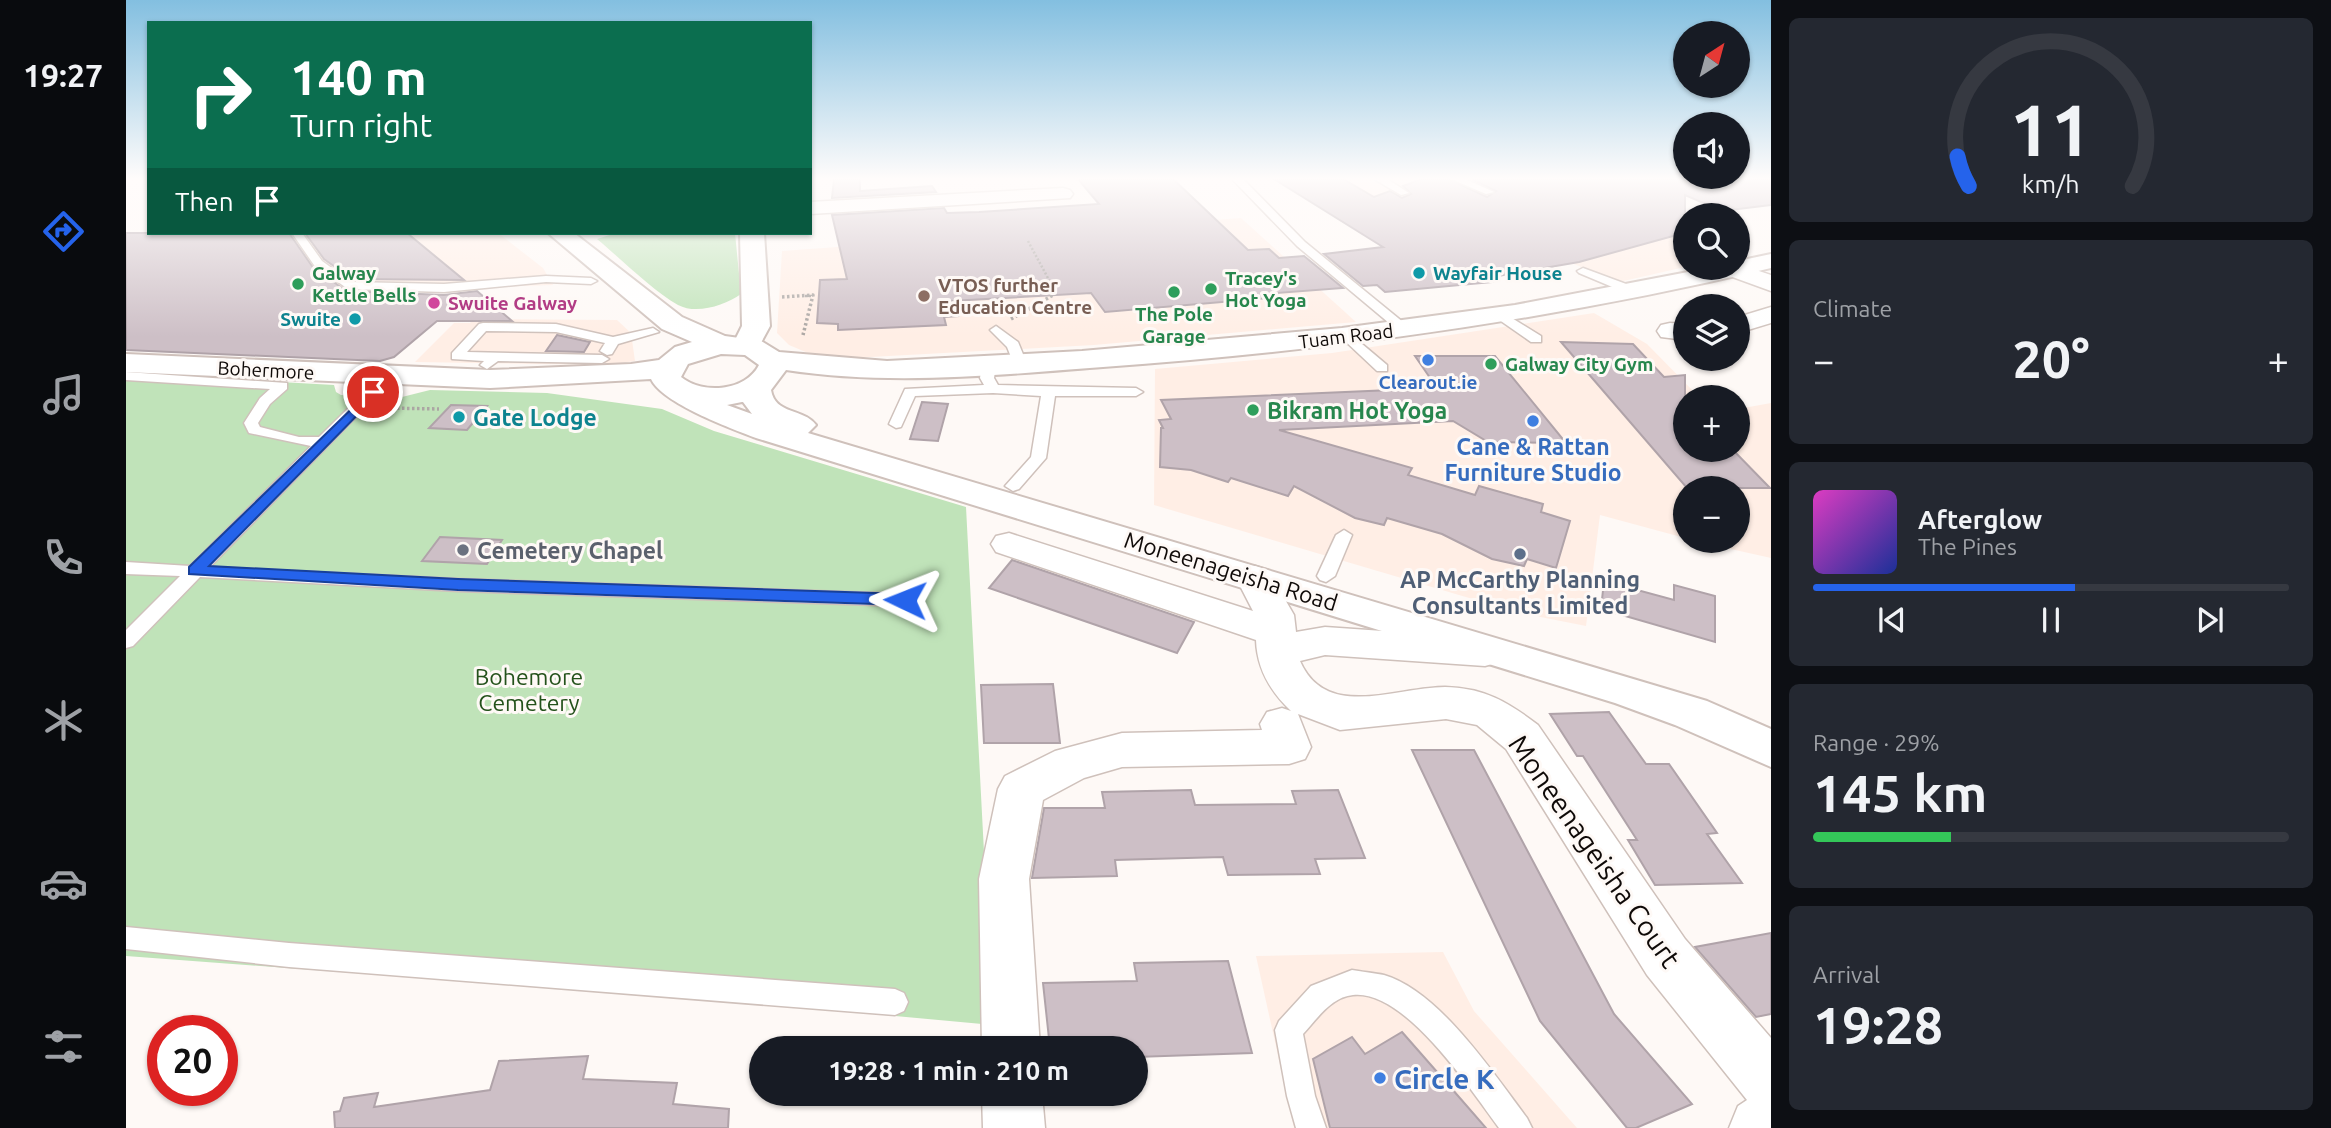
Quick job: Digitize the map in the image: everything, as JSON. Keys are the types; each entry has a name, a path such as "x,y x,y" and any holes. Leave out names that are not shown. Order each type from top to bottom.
{"main road":[{"path":"533,235 653,332 669,353 678,379"},
{"path":"562,235 672,323 751,364"},
{"path":"678,379 725,396 751,364 756,326 752,235"},
{"name":"Tuam Road","path":"1750,266 1771,261"},
{"name":"Tuam Road","path":"751,364 915,368 991,377 1020,364 1211,351 1405,330 1502,316 1686,280"},
{"path":"678,379 697,349 751,364"},
{"name":"Bohermore","path":"126,363 389,376 597,367 678,379"},
{"name":"Moneenageisha Road","path":"751,364 755,397 767,413 788,421 1326,576 1602,659 1721,702 1771,724"},
{"name":"Bohermore","path":"486,372 678,379"},
{"name":"Moneenageisha Road","path":"678,379 714,411 767,431 1510,654 1691,713 1771,749"}],"street":[{"path":"1750,276 1771,284"},
{"path":"1750,321 1771,314"},
{"path":"1009,544 1276,643 1300,645 1350,641 1510,654"},
{"name":"Moneenageisha Court","path":"1255,578 1271,604 1276,643 1289,684 1307,700 1340,714 1446,703 1489,711 1522,737 1666,957 1771,1083"},
{"path":"1011,1036 1004,879 1021,789 1070,764 1122,750 1289,747 1282,724"},
{"path":"1013,1106 1014,1128"},
{"path":"1760,1128 1771,1119"}],"lane":[{"path":"1289,232 1405,330"},
{"path":"298,235 318,263 348,285 444,288 546,279 591,281"},
{"path":"1583,271 1633,291"},
{"path":"1502,316 1536,339"},
{"path":"486,372 457,356 482,327 556,328 613,341 653,332"},
{"path":"996,330 1013,345 1020,364"},
{"path":"1349,337 1382,368"},
{"path":"597,367 613,341"},
{"path":"126,376 282,386 265,401 251,423 254,430 299,441 321,442"},
{"path":"126,641 389,376"},
{"path":"896,424 910,392 991,377 1049,392 1136,392"},
{"path":"1013,486 1038,458 1049,392"},
{"path":"1326,576 1344,536"},
{"path":"126,568 458,584 905,600"},
{"path":"126,939 289,956 895,1002"},
{"path":"1311,1128 1301,1096 1289,1030 1303,1008 1320,996 1343,984 1364,983 1390,988 1419,1008 1517,1128"}],"path":[{"path":"996,330 1027,307 1056,293 1028,241"},
{"path":"756,298 813,295 811,313 803,335"},
{"path":"358,407 439,410"}],"shaded area":[{"path":"1051,232 1256,232 1356,322 1094,345 852,358 808,353 789,345 777,333 782,251"},
{"path":"1492,232 1672,232 1673,270 1619,282"},
{"path":"265,235 501,235 543,268 553,285 174,298"},
{"path":"1594,313 1647,344 1687,385 1673,385 1673,462 1750,462 1750,407 1771,403 1771,558 1749,553 1750,476 1673,476 1673,535 1600,515 1586,626 1520,613 1154,505 1155,369 1332,353"},
{"path":"474,319 617,320 631,333 635,361 609,365 415,362 454,323 470,323"},
{"path":"1443,952 1474,1011 1577,1128 1294,1128 1256,956"}],"green space":[{"path":"610,235 735,235 741,294 727,302 702,309 678,305 647,283 597,239"},
{"name":"Bohemore Cemetery","path":"126,373 334,385 336,392 341,395 398,398 430,390 547,393 662,409 714,431 966,507 993,1025 732,1001 126,956"}],"building":[{"path":"836,232 1229,232 1248,250 1269,249 1279,258 1304,256 1343,288 1276,293 1280,297 1105,312 1091,293 951,301 958,316 944,317 946,325 838,330 838,324 817,323 820,280 847,279"},
{"path":"1358,232 1673,232 1673,236 1579,262 1486,278 1492,282 1385,292 1377,285 1363,286 1324,254 1383,247"},
{"path":"126,233 290,235 312,266 346,291 444,295 477,291 512,321 437,321 394,357 380,361 126,350"},
{"path":"306,235 409,235 464,280 352,279 324,259"},
{"path":"557,335 590,342 584,352 546,351"},
{"path":"1561,342 1633,344 1664,377 1685,375 1685,385 1673,385 1673,462 1745,462 1770,488 1750,488 1750,476 1677,476"},
{"path":"1415,356 1495,356 1566,443 1488,442 1453,421 1279,430 1412,468 1408,475 1475,495 1479,486 1543,504 1541,512 1570,521 1556,568 1527,559 1524,566 1492,559 1442,534 1387,518 1384,525 1355,518 1294,486 1288,496 1231,478 1228,482 1191,470 1160,467 1163,428 1159,420 1171,419 1161,400 1437,388"},
{"path":"922,402 948,404 938,441 910,439"},
{"name":"Gate Lodge","path":"451,405 487,406 467,430 429,428"},
{"name":"Cemetery Chapel","path":"440,537 502,540 487,564 422,561"},
{"path":"1012,560 1194,622 1177,653 989,588"},
{"path":"1604,581 1674,600 1674,585 1715,596 1715,642 1601,609"},
{"path":"1053,684 1060,743 984,743 981,685"},
{"path":"1609,712 1646,764 1669,764 1717,833 1707,834 1742,883 1655,885 1628,840 1637,840 1583,756 1577,756 1550,714"},
{"path":"1412,750 1474,750 1614,1014 1692,1104 1636,1128 1627,1128 1540,1021"},
{"path":"1191,790 1195,805 1296,804 1292,791 1338,790 1365,858 1315,859 1320,874 1228,875 1223,857 1115,860 1117,876 1032,878 1044,808 1105,808 1102,792"},
{"path":"1771,933 1771,1014 1756,1017 1695,947"},
{"path":"1228,961 1252,1053 1148,1057 1148,1036 1049,1036 1043,983 1137,981 1134,963"},
{"name":"Circle K","path":"1402,1032 1486,1128 1330,1128 1313,1059 1352,1037 1365,1054"},
{"path":"588,1056 583,1079 677,1083 673,1104 729,1109 728,1128 335,1128 334,1112 340,1111 344,1098 378,1093 374,1107 490,1090 499,1061"}],"place":[{"name":"Wayfair House","path":"1419,273"},
{"name":"Galway Kettle Bells","path":"298,284"},
{"name":"Tracey's Hot Yoga","path":"1211,289"},
{"name":"The Pole Garage","path":"1174,292"},
{"name":"VTOS further Education Centre","path":"924,296"},
{"name":"Swuite Galway","path":"434,303"},
{"name":"Swuite","path":"355,319"},
{"name":"Clearout.ie","path":"1428,360"},
{"name":"Galway City Gym","path":"1491,364"},
{"name":"Bikram Hot Yoga","path":"1253,410"},
{"name":"Gate Lodge","path":"459,417"},
{"name":"Cane & Rattan Furniture Studio","path":"1533,421"},
{"name":"Cemetery Chapel","path":"463,550"},
{"name":"AP McCarthy Planning Consultants Limited","path":"1520,554"},
{"name":"Circle K","path":"1380,1078"}],"route":[{"path":"373,392 195,571 458,584 905,600"}]}
